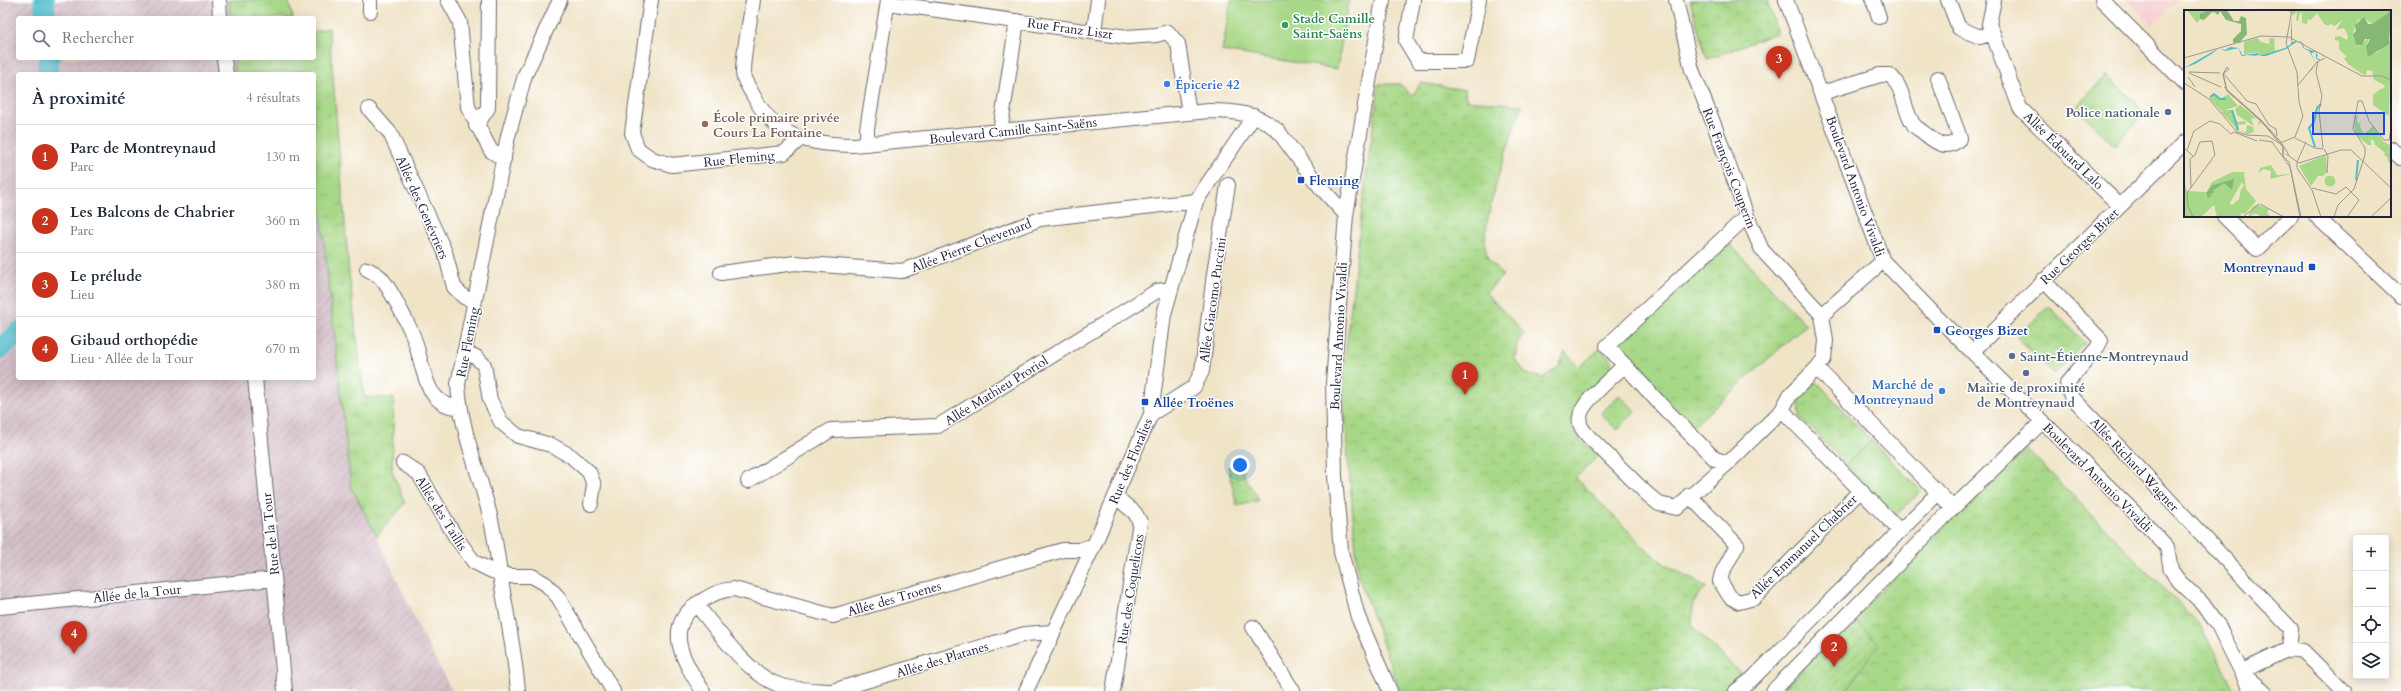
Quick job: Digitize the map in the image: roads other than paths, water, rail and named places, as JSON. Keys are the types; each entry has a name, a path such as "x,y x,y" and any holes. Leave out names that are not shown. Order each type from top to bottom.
{"street":[{"path":"219,0 220,16"},
{"path":"448,0 460,22 468,108 476,126 491,151 504,159"},
{"path":"476,126 488,108 489,0"},
{"name":"Rue Fleming","path":"518,691 514,646 502,574 489,509 459,407 458,384 504,159 525,75 560,0"},
{"name":"Rue Fleming","path":"651,0 632,133 638,149 652,159 672,165 784,153 799,140"},
{"name":"Boulevard Camille Saint-Saëns","path":"753,0 743,75 760,107 779,126 799,140 822,145 867,144 1189,113 1231,111 1254,116 1278,132 1316,182 1346,215"},
{"path":"1094,31 1098,0"},
{"name":"Boulevard Antonio Vivaldi","path":"1384,0 1346,215 1333,383 1335,476 1341,552 1358,616 1390,691"},
{"path":"1413,0 1406,41 1418,61 1467,61 1479,0"},
{"name":"Rue François Couperin","path":"1676,0 1692,70 1716,127 1747,216 1762,250 1822,315"},
{"name":"Boulevard Antonio Vivaldi","path":"1786,0 1822,93 1883,261 1938,318 2125,502 2167,547 2171,570 2218,624 2251,691"},
{"path":"1873,0 1879,17"},
{"path":"1948,0 1959,28 1980,37 1992,33"},
{"name":"Allée Édouard Lalo","path":"1994,0 1989,18 1992,33 2020,108 2120,206"},
{"path":"2102,0 2184,82"},
{"path":"867,144 867,129 888,1"},
{"name":"Rue Franz Liszt","path":"888,1 1127,37 1156,36 1168,32 1178,44 1189,113"},
{"path":"1000,132 1017,21"},
{"path":"224,60 226,72"},
{"path":"1822,93 1880,75 1890,76 1897,81 1914,125 1938,145 1948,145 1956,143 1960,138 1938,78"},
{"name":"Allée des Genévriers","path":"370,109 390,133 445,252 454,287 464,297 474,301"},
{"name":"Rue des Floralies","path":"1026,691 1052,632 1094,545 1151,414 1164,314 1196,201 1254,116"},
{"name":"Rue Georges Bizet","path":"1973,351 2043,280 2184,143"},
{"path":"2391,149 2401,158"},
{"name":"Allée Giacomo Puccini","path":"1151,414 1194,387 1202,371 1214,274 1228,185"},
{"name":"Allée Pierre Chevenard","path":"721,273 794,263 902,271 1040,219 1196,201"},
{"path":"1728,463 1716,459 1607,346 1747,216"},
{"path":"2225,217 2258,249 2291,217"},
{"path":"2317,217 2401,296"},
{"path":"1625,365 1585,405 1580,415 1582,429 1647,494 1660,504 1677,508 1689,495 1728,463 1782,410 1790,395 1824,359 1826,348 1822,315 1883,261"},
{"path":"367,269 380,277 412,331 428,386 438,401 448,407 459,407"},
{"name":"Allée Richard Wagner","path":"2043,280 2100,340 2097,348 2067,383 2071,396 2290,629 2289,649"},
{"name":"Allée Mathieu Proriol","path":"748,481 831,430 938,426 1156,291 1170,289"},
{"path":"464,352 476,357 484,365 490,400 501,422 518,436 551,445 571,456 589,472 594,485 591,504"},
{"path":"1817,368 1953,508"},
{"name":"Rue de la Tour","path":"255,380 285,691"},
{"name":"Allée Emmanuel Chabrier","path":"1782,410 1900,531"},
{"path":"1773,691 1953,508 2043,421"},
{"name":"Allée des Taillis","path":"403,463 419,474 455,536 474,562 502,574 532,576 546,584 558,597 613,691"},
{"name":"Allée Emmanuel Chabrier","path":"1689,495 1737,545 1722,573 1720,581 1730,597 1739,602 1754,598 1861,490"},
{"path":"1736,691 1752,679 1938,493"},
{"name":"Rue des Coquelicots","path":"1113,691 1140,522 1136,513 1116,496"},
{"name":"Allée des Troenes","path":"703,691 682,656 678,640 678,629 683,617 696,604 719,590 734,589 832,616 1063,550 1079,550 1094,545"},
{"name":"Allée de la Tour","path":"0,607 274,579"},
{"path":"696,604 720,634 756,671 779,685 828,691"},
{"path":"1253,627 1293,691"},
{"name":"Allée des Platanes","path":"832,691 1025,634 1052,632"},
{"path":"2242,671 2289,649 2303,651 2343,691"},
{"name":"Boulevard Antonio Vivaldi","path":"2242,671 2264,691"}],"waterway":[{"path":"44,0 46,16"},
{"path":"47,72 49,60"},
{"path":"0,348 16,336"}],"place":[{"name":"Stade Camille Saint-Saëns","path":"1285,25"},
{"name":"Le prélude","path":"1779,79"},
{"name":"Épicerie 42","path":"1167,84"},
{"name":"Police nationale","path":"2168,112"},
{"name":"École primaire privée Cours La Fontaine","path":"705,124"},
{"name":"Fleming","path":"1301,180"},
{"name":"Montreynaud","path":"2312,267"},
{"name":"Georges Bizet","path":"1937,330"},
{"name":"Saint-Étienne-Montreynaud","path":"2012,356"},
{"name":"Mairie de proximité de Montreynaud","path":"2026,373"},
{"name":"Marché de Montreynaud","path":"1942,391"},
{"name":"Parc de Montreynaud","path":"1465,395"},
{"name":"Allée Troënes","path":"1145,402"},
{"name":"Gibaud orthopédie","path":"74,654"},
{"name":"Les Balcons de Chabrier","path":"1834,667"}]}
